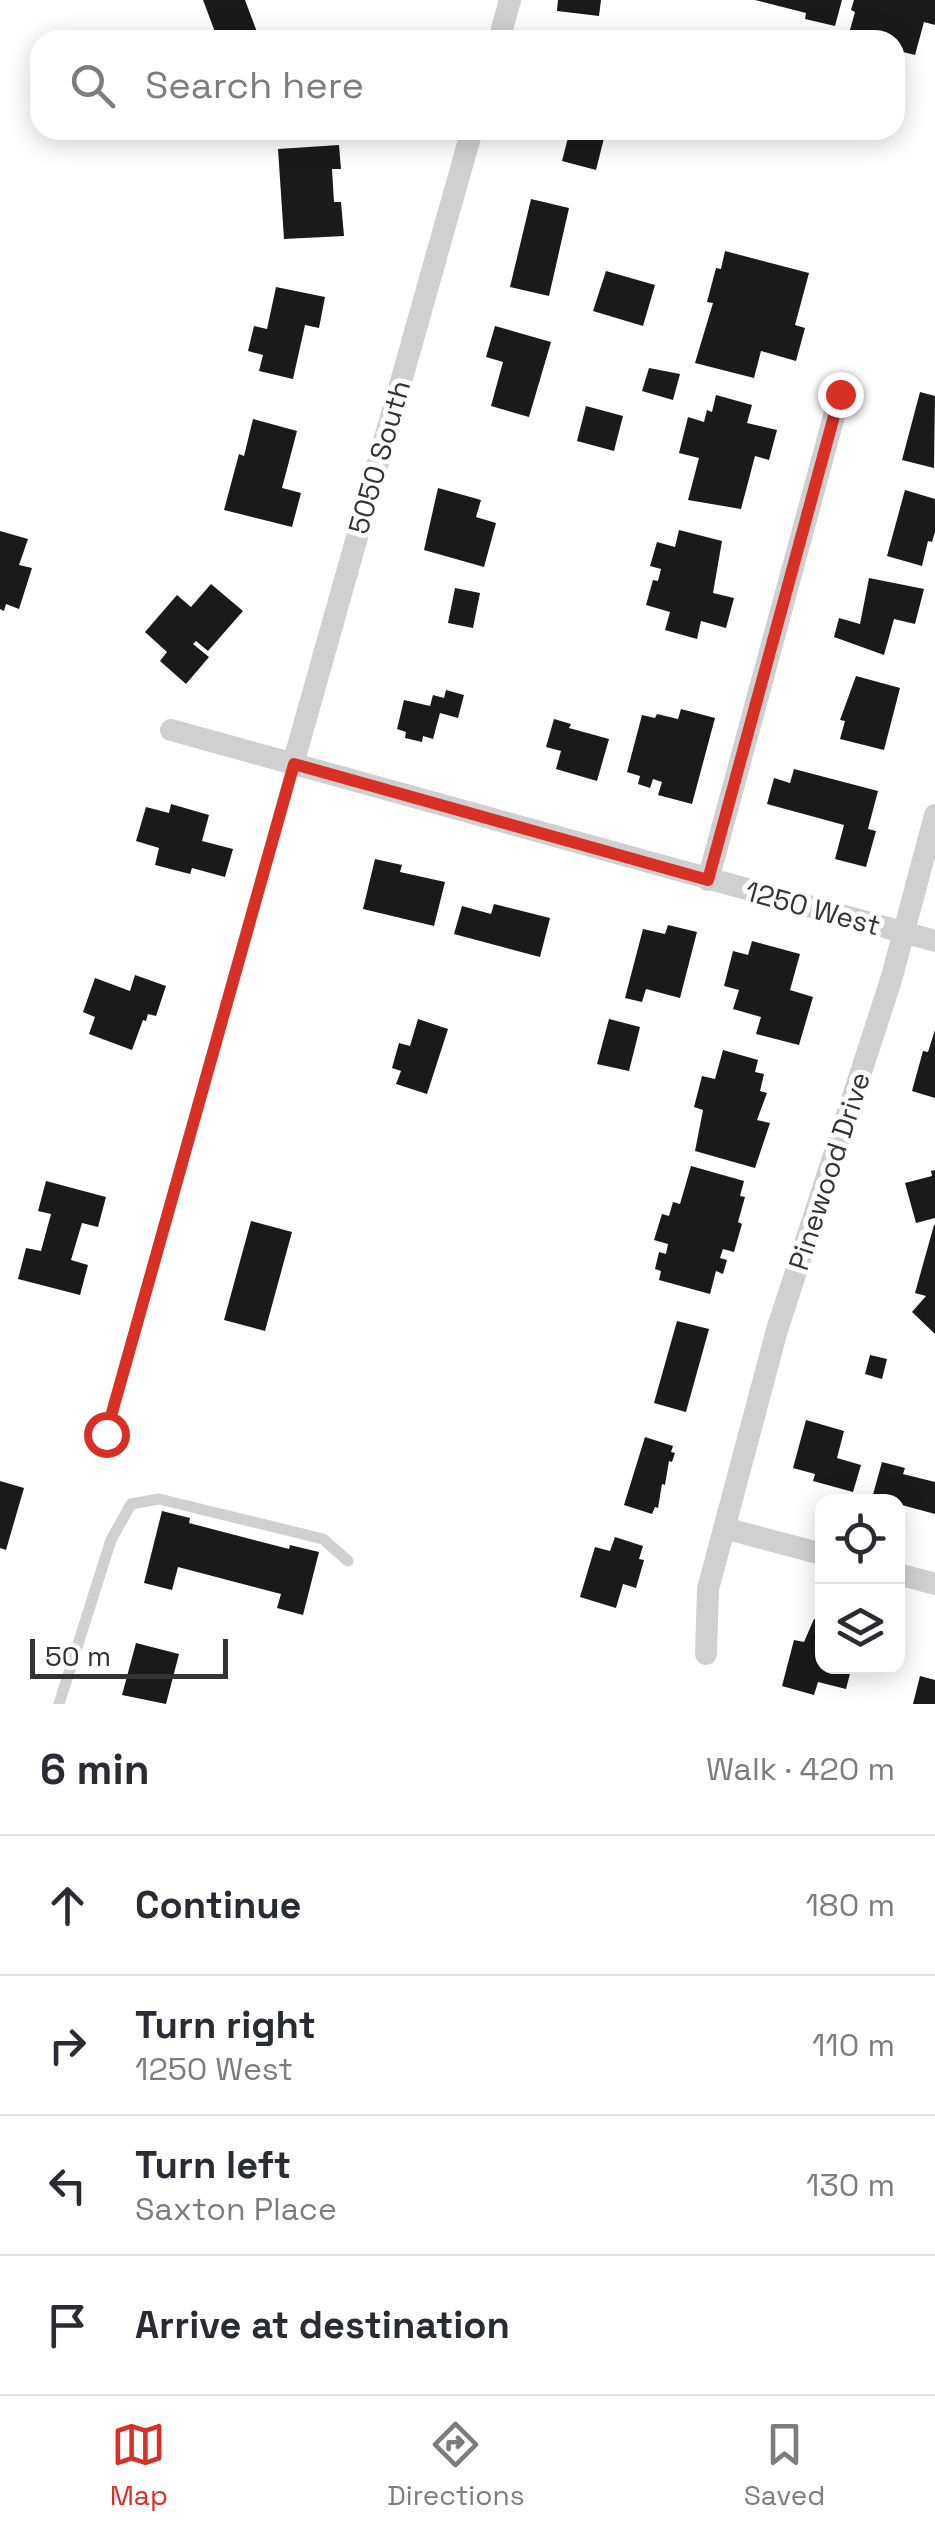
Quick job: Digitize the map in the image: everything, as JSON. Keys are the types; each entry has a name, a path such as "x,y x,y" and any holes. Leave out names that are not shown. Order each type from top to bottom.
{"street":[{"path":"502,30 510,0"},
{"name":"5050 South","path":"294,764 470,140"},
{"path":"708,880 840,394"},
{"name":"1250 West","path":"171,730 935,941"},
{"name":"Pinewood Drive","path":"706,1654 706,1603 778,1330 904,932 935,815"},
{"path":"724,1528 815,1552"},
{"path":"905,1576 935,1584"}],"lane":[{"path":"106,1434 294,764"},
{"path":"59,1704 111,1540 132,1504 160,1498 323,1538 348,1561"}],"building":[{"path":"203,0 245,0 256,30 214,30"},
{"path":"558,0 601,0 599,16 557,11"},
{"path":"755,0 842,0 835,26 805,19 806,13"},
{"path":"854,0 935,0 935,25 924,22 915,55 905,52 905,30 850,30 855,12 851,10"},
{"path":"567,140 604,140 596,170 562,161"},
{"path":"339,145 341,169 332,169 334,202 341,202 344,236 284,239 278,149"},
{"path":"531,199 569,208 549,296 510,287"},
{"path":"725,251 809,273 795,325 805,328 796,361 761,351 754,378 695,363 713,303 707,302 716,268 721,269"},
{"path":"606,271 655,285 643,326 593,311"},
{"path":"276,287 325,297 319,328 305,325 293,379 259,371 263,355 248,351 254,326 267,329"},
{"path":"495,326 551,342 529,417 491,406 503,362 486,357"},
{"path":"649,368 680,374 673,400 642,391"},
{"path":"920,392 935,396 934,468 902,460"},
{"path":"716,395 752,405 747,423 777,430 769,460 755,456 741,509 688,500 699,458 679,453 688,417 704,422 707,410 712,412"},
{"path":"586,406 623,416 614,451 577,441"},
{"path":"253,419 297,431 282,488 301,493 292,527 224,510"},
{"path":"438,488 481,500 476,517 496,523 484,567 424,550"},
{"path":"905,490 935,499 935,532 932,542 928,541 922,566 887,556"},
{"path":"679,530 722,541 713,593 734,598 726,628 701,621 697,639 665,630 670,612 646,605 653,580 658,581 661,569 650,566 657,542 675,547"},
{"path":"0,531 28,539 19,565 32,568 19,609 6,604 4,611 0,609"},
{"path":"869,578 924,589 915,624 894,619 884,655 834,637 839,618 860,624"},
{"path":"211,584 243,611 208,651 196,641 193,644 209,657 186,684 160,661 167,652 145,632 177,595 191,607"},
{"path":"455,588 480,593 473,628 448,623"},
{"path":"856,676 900,688 884,750 840,739 845,721 840,720"},
{"path":"446,690 464,695 458,718 440,713 433,739 423,736 422,742 405,738 406,732 397,729 404,700 430,706 433,695 444,698"},
{"path":"681,709 715,718 692,804 658,795 662,782 653,779 650,788 638,784 640,776 627,772 642,715 678,719"},
{"path":"554,719 571,724 569,728 609,739 597,781 556,769 561,751 546,747"},
{"path":"794,769 878,791 868,829 876,831 866,867 835,859 844,825 767,804 774,778 790,783"},
{"path":"171,804 209,815 202,841 233,849 225,877 192,868 190,874 155,865 159,848 136,841 146,807 169,813"},
{"path":"375,859 402,865 400,872 445,882 434,926 363,909"},
{"path":"494,904 550,918 540,957 454,934 462,906 491,914"},
{"path":"668,925 697,932 680,998 646,989 642,1002 625,998 643,929 665,934"},
{"path":"752,941 800,954 790,990 813,997 799,1045 756,1034 761,1017 733,1009 739,990 724,986 733,951 748,955"},
{"path":"135,975 166,986 156,1016 148,1014 143,1020 132,1050 89,1034 95,1017 83,1012 95,978 130,991"},
{"path":"418,1019 448,1029 427,1094 396,1084 401,1071 392,1068 399,1043 410,1046"},
{"path":"609,1019 640,1027 629,1071 597,1064"},
{"path":"935,1030 935,1098 912,1091 923,1051 928,1052"},
{"path":"723,1050 758,1060 755,1072 764,1074 760,1091 767,1093 757,1120 770,1123 755,1168 695,1151 703,1110 694,1107 702,1076 715,1079"},
{"path":"691,1166 744,1181 740,1196 745,1197 738,1222 742,1224 734,1252 723,1249 720,1258 727,1260 723,1274 716,1271 710,1294 659,1280 661,1271 655,1269 659,1252 666,1254 668,1244 654,1240 662,1214 669,1216 673,1202 680,1204"},
{"path":"935,1170 935,1218 916,1223 905,1183 932,1176 931,1171"},
{"path":"46,1181 106,1197 98,1227 82,1223 71,1260 88,1265 80,1295 18,1279 26,1248 41,1251 51,1214 38,1211"},
{"path":"251,1221 292,1232 265,1331 224,1320"},
{"path":"934,1225 935,1334 912,1312 926,1296 915,1293"},
{"path":"677,1321 709,1329 686,1412 654,1403"},
{"path":"870,1355 887,1359 882,1379 865,1374"},
{"path":"806,1420 844,1431 837,1458 861,1465 853,1492 813,1481 815,1474 793,1468"},
{"path":"645,1437 673,1446 671,1452 675,1453 669,1461 658,1508 652,1514 624,1505"},
{"path":"882,1462 905,1468 903,1474 935,1482 935,1514 905,1506 905,1494 873,1494"},
{"path":"0,1481 24,1488 6,1550 0,1548"},
{"path":"162,1511 190,1518 189,1523 289,1549 290,1545 319,1552 303,1615 277,1608 281,1594 178,1567 172,1590 144,1583"},
{"path":"615,1537 643,1546 639,1559 644,1560 636,1588 623,1584 616,1608 580,1597 595,1547 610,1551"},
{"path":"815,1619 815,1674 850,1674 846,1689 818,1682 814,1695 782,1686 794,1640 804,1642"},
{"path":"136,1643 179,1654 166,1704 122,1695"},
{"path":"920,1676 935,1680 935,1704 913,1704"}],"route":[{"path":"106,1434 294,764 708,880 840,394"}]}
